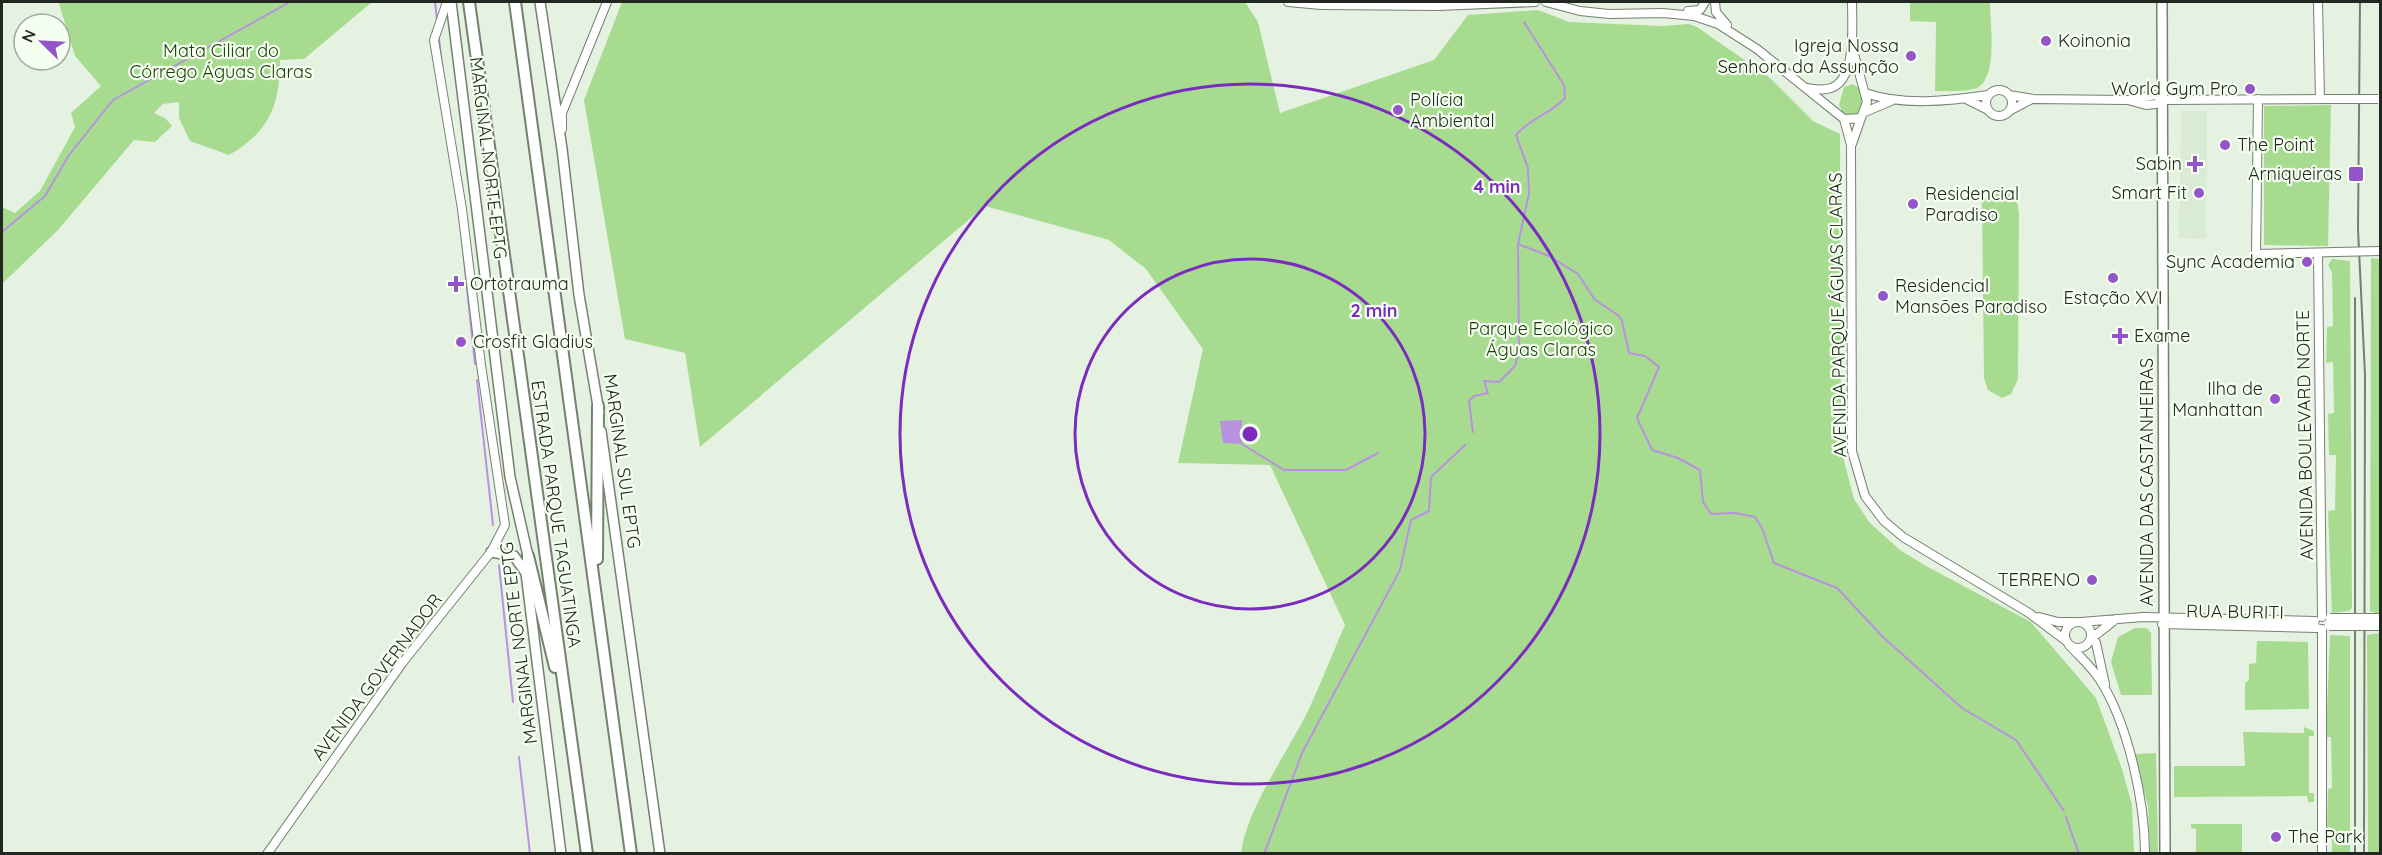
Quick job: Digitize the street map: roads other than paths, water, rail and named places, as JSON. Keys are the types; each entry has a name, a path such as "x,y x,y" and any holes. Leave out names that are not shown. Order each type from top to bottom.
{"highway":[{"name":"ESTRADA PARQUE TAGUATINGA","path":"469,2 587,854"},
{"name":"ESTRADA PARQUE TAGUATINGA","path":"515,2 631,854"},
{"path":"596,598 598,406"},
{"path":"528,556 569,724"}],"main road":[{"name":"MARGINAL NORTE EPTG","path":"449,2 510,477 528,556 526,573 561,854"},
{"name":"MARGINAL SUL EPTG","path":"540,2 562,149 579,296 598,406 660,854"},
{"name":"AVENIDA DAS CASTANHEIRAS","path":"2162,2 2164,100 2161,621 2165,854"},
{"path":"491,552 514,556 526,573"}],"street":[{"name":"AVENIDA GOVERNADOR","path":"267,854 403,662 491,552 506,525 481,365 462,209 434,36 449,2"},
{"path":"562,149 562,113 607,2"},
{"path":"1288,2 1321,5 1438,6 1535,2"},
{"path":"1546,2 1576,5 1609,14 1700,10 1705,2"},
{"path":"1715,2 1716,12 1741,38"},
{"path":"2318,2 2319,98"},
{"path":"1851,4 1852,45 1865,93 1863,115"},
{"path":"1663,13 1706,19 1741,38 1844,119 1863,115 1892,100"},
{"path":"1806,87 1831,88 1841,81 1846,71 1852,45"},
{"path":"1865,93 1892,100 1965,99 1988,95 1998,90 2009,95 2033,99 2128,100 2155,95 2164,100 2379,99"},
{"path":"1988,95 1986,102 1988,110"},
{"path":"2009,95 2012,103 2010,111"},
{"path":"1965,99 1998,116 2033,99"},
{"path":"2258,99 2256,254 2380,251"},
{"name":"AVENIDA PARQUE ÁGUAS CLARAS","path":"1851,145 1863,115"},
{"name":"AVENIDA PARQUE ÁGUAS CLARAS","path":"1844,119 1851,145 1852,451 1860,485 1870,505 1903,537 2029,613 2067,643 2099,678 2108,695 2130,753 2140,798 2145,854"},
{"name":"AVENIDA BOULEVARD NORTE","path":"2318,253 2323,623 2322,854"},
{"name":"AVENIDA PARQUE ÁGUAS CLARAS","path":"2029,613 2058,622 2077,622"},
{"name":"RUA BURITI","path":"2323,623 2380,618"},
{"path":"2091,635 2097,634 2116,619"},
{"name":"RUA BURITI","path":"2077,622 2116,619 2380,626"},
{"path":"2077,622 2087,625 2091,635 2088,644 2081,648 2067,643 2065,632 2077,622"},
{"name":"AVENIDA PARQUE ÁGUAS CLARAS","path":"2091,635 2096,643 2108,695"}],"waterway":[{"path":"2,232 45,196 69,155 113,100 290,2"},
{"path":"435,2 437,20"},
{"path":"1524,22 1564,85 1565,98 1516,135 1528,168 1529,194 1518,244 1549,256 1578,274 1595,300 1618,315 1622,321 1629,353 1645,356 1659,367 1637,418 1652,450 1678,458 1700,470 1703,502 1711,514 1735,513 1755,517 1762,528 1774,563 1837,588 1883,637 1962,708 2016,740 2064,811"},
{"path":"439,39 443,72"},
{"path":"460,222 475,364"},
{"path":"1473,432 1469,401 1474,396 1488,393 1484,381 1499,382 1515,366 1519,351 1518,244"},
{"path":"477,380 493,525"},
{"path":"1242,444 1284,470 1346,470 1378,453"},
{"path":"1264,854 1302,753 1400,570 1411,520 1429,511 1431,477 1465,445"},
{"path":"499,565 513,702"},
{"path":"519,757 530,854"},
{"path":"2066,817 2079,854"}],"railway":[{"path":"2360,2 2358,229 2365,375 2364,854"},
{"path":"2355,298 2355,854"}],"place":[{"name":"Koinonia","path":"2046,41"},
{"name":"Igreja Nossa Senhora da Assunção","path":"1911,56"},
{"name":"World Gym Pro","path":"2250,89"},
{"name":"Polícia Ambiental","path":"1398,110"},
{"name":"The Point","path":"2225,145"},
{"name":"Sabin","path":"2195,164"},
{"name":"Arniqueiras","path":"2356,174"},
{"name":"Smart Fit","path":"2199,193"},
{"name":"Residencial Paradiso","path":"1913,204"},
{"name":"Sync Academia","path":"2307,262"},
{"name":"Estação XVI","path":"2113,278"},
{"name":"Ortotrauma","path":"456,284"},
{"name":"Residencial Mansões Paradiso","path":"1883,296"},
{"name":"Exame","path":"2120,336"},
{"name":"Crosfit Gladius","path":"461,342"},
{"name":"Ilha de Manhattan","path":"2275,399"},
{"name":"TERRENO","path":"2092,580"},
{"name":"The Park","path":"2276,837"}],"park label":[{"name":"Mata Ciliar do Córrego Águas Claras","path":"221,61"},
{"name":"Parque Ecológico Águas Claras","path":"1541,339"}]}
